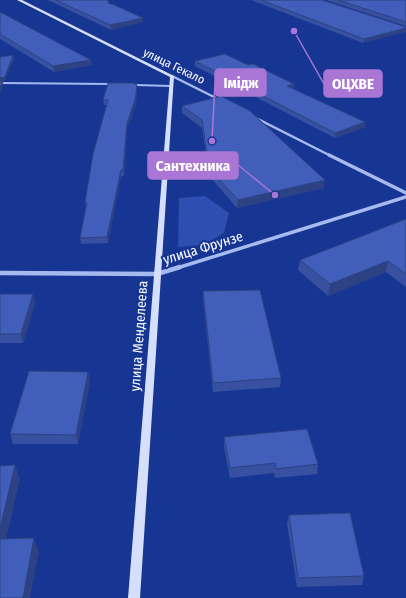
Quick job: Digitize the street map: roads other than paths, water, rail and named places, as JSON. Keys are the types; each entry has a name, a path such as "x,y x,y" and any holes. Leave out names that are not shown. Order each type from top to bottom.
{"main road":[{"name":"улица Гекало","path":"19,0 172,76"},
{"name":"улица Менделеева","path":"134,598 172,76"}],"street":[{"name":"улица Гекало","path":"172,76 222,100"},
{"path":"250,115 406,193"},
{"name":"улица Фрунзе","path":"0,273 157,274 406,197"}],"lane":[{"path":"0,82 114,84"},
{"path":"130,85 171,86"}],"place":[{"name":"ОЦХВЕ","path":"294,31"},
{"name":"Імідж","path":"212,141"},
{"name":"Сантехника","path":"275,195"}]}
